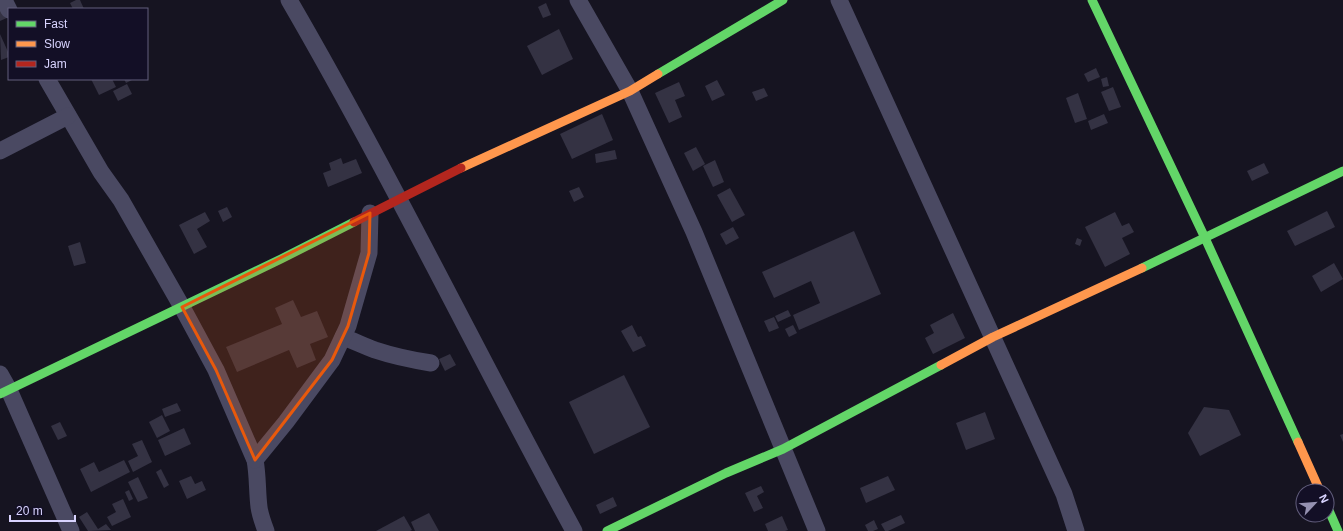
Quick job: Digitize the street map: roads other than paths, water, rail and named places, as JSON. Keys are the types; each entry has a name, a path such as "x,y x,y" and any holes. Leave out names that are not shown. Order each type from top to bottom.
{"street":[{"path":"289,0 399,198 525,441 574,531"},
{"path":"578,0 630,91 694,232 817,531"},
{"path":"5,392 182,307 477,160 630,91 783,0"},
{"path":"839,0 1064,494 1076,531"},
{"path":"1092,0 1205,238 1316,483"},
{"path":"48,80 101,172 121,200 216,370 254,460 257,476 259,506 266,531"},
{"path":"0,151 68,116"},
{"path":"607,531 726,473 783,449 993,337 1205,238 1343,171"},
{"path":"254,460 311,390 332,360 343,337 348,326 369,253 370,213"},
{"path":"343,337 375,350 431,363"},
{"path":"0,374 5,392 71,531"}]}
